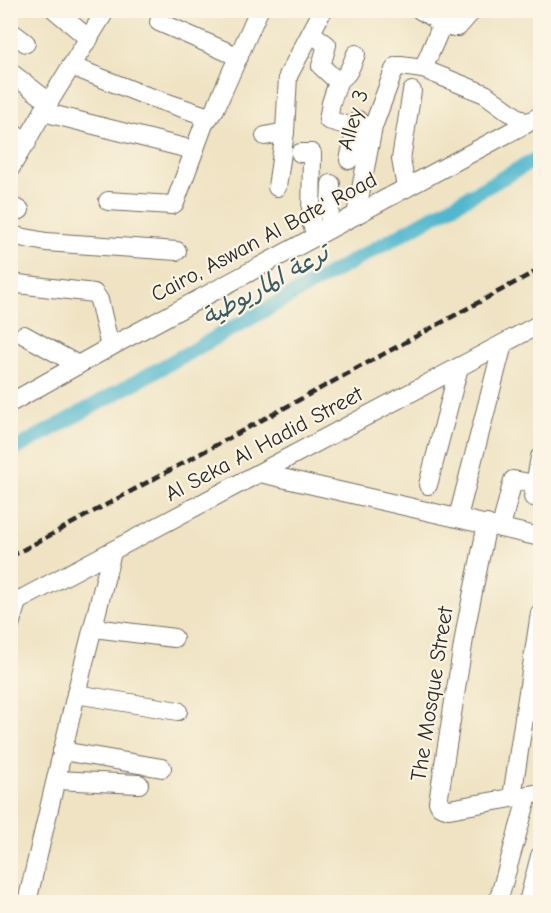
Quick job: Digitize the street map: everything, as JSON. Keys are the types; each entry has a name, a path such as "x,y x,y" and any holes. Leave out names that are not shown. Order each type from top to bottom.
{"street":[{"path":"55,10 89,39"},
{"path":"10,169 106,10"},
{"path":"108,201 173,204 193,150 215,109 259,10"},
{"path":"277,187 285,132 288,76 323,10"},
{"path":"420,10 434,18 441,27"},
{"path":"441,27 459,27 473,10"},
{"path":"159,22 239,57"},
{"path":"441,27 423,69 485,94 533,120"},
{"path":"10,31 26,43"},
{"path":"311,33 327,45 321,66 337,80 338,85 328,120 357,124 349,160"},
{"path":"337,80 347,74 356,54"},
{"path":"71,66 144,95 209,117"},
{"name":"Alley 3","path":"356,215 373,127 394,70 401,66 423,69"},
{"path":"10,72 46,107 193,150"},
{"path":"406,189 402,151 412,91"},
{"name":"Cairo, Aswan Al Bate' Road","path":"10,403 533,120"},
{"path":"10,131 27,143"},
{"path":"265,136 285,132"},
{"path":"300,153 312,153 311,222 323,233"},
{"path":"323,233 331,184"},
{"path":"10,234 46,242 177,251"},
{"path":"10,283 94,293 99,300 110,347"},
{"name":"Al Seka Al Hadid Street","path":"14,603 540,324"},
{"path":"24,335 78,365"},
{"path":"458,518 502,345"},
{"path":"428,485 459,367"},
{"path":"494,526 513,480 534,491 540,457"},
{"path":"260,474 540,537"},
{"name":"The Mosque Street","path":"494,526 464,637 438,802 440,806 449,808 527,795"},
{"path":"27,903 112,552"},
{"path":"10,625 14,603"},
{"path":"498,903 527,795 540,613"},
{"path":"94,628 174,638"},
{"path":"76,694 178,711"},
{"path":"62,751 162,768"},
{"path":"56,780 139,784"},
{"path":"528,903 540,856"}],"waterway":[{"name":"ترعة الماريوطية","path":"10,452 540,157"}],"railway":[{"path":"10,557 540,269"}]}
